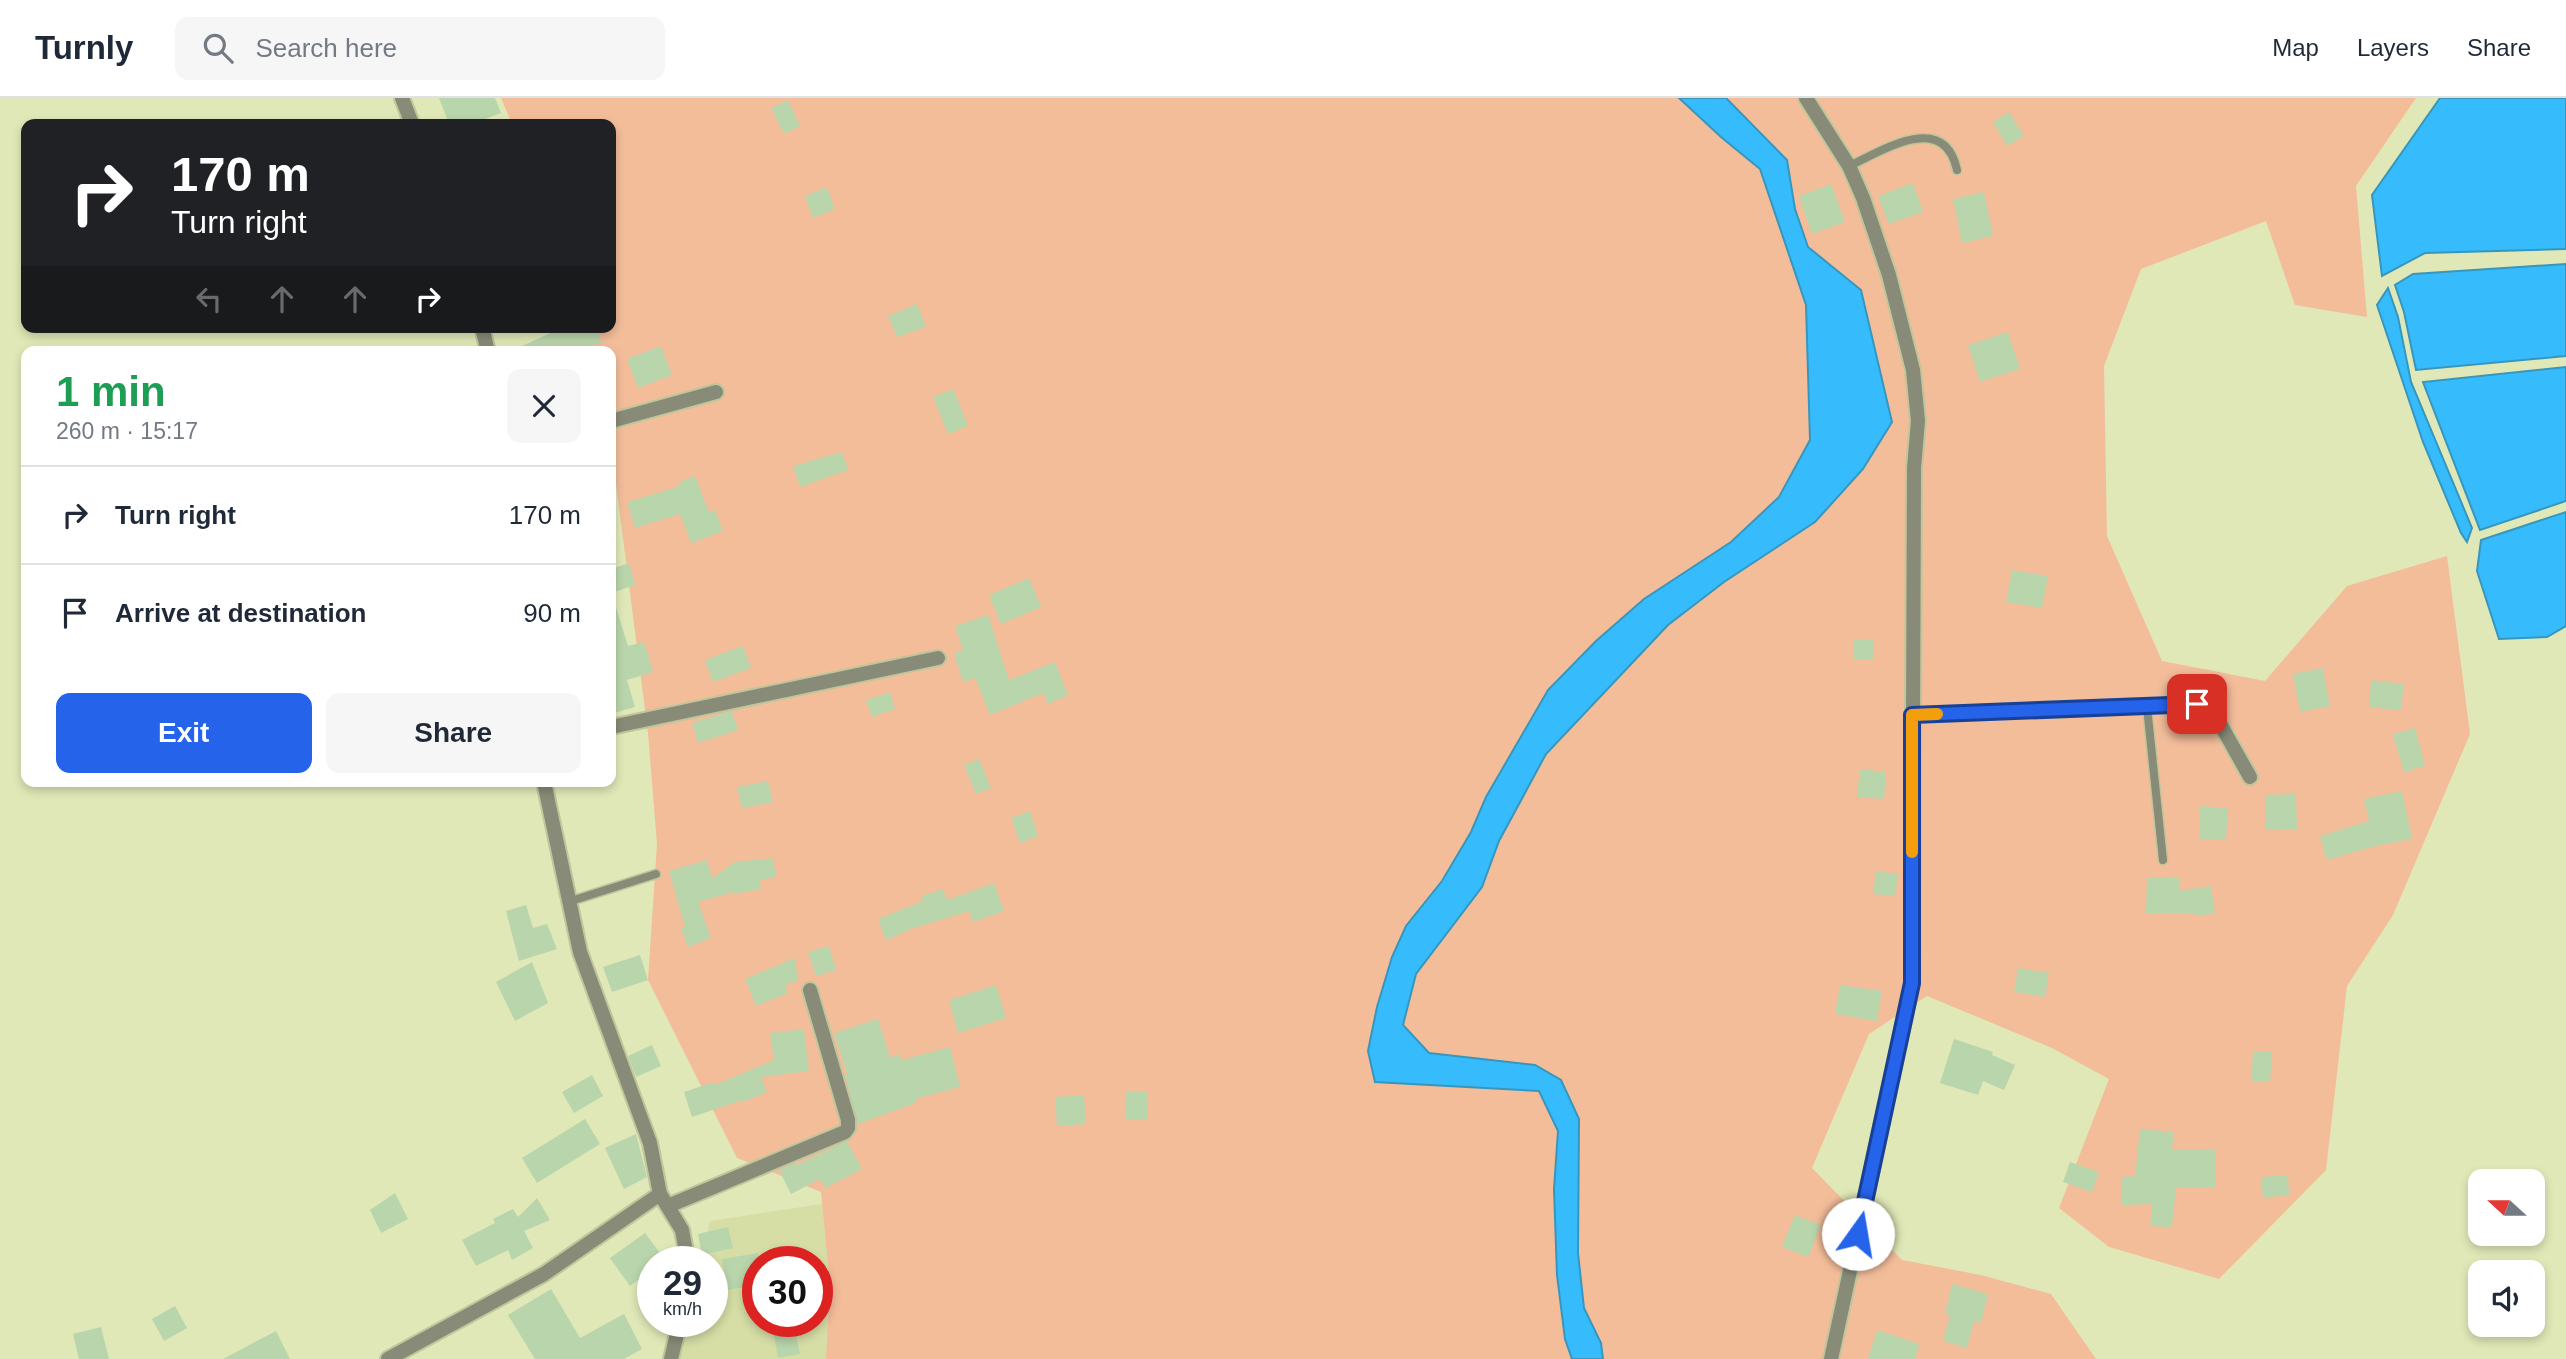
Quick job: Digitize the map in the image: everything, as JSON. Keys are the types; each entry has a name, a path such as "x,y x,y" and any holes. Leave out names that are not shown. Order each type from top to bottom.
{"street":[{"path":"402,98 410,119"},
{"path":"1806,98 1849,166 1863,198 1889,275 1913,370 1918,421 1914,468 1912,983 1831,1359"},
{"path":"616,420 716,392"},
{"path":"616,726 938,658"},
{"path":"1912,715 2197,704 2207,706 2214,713 2250,777"},
{"path":"545,787 580,952 650,1143 664,1200 682,1230 685,1246"},
{"path":"388,1359 544,1274 664,1200 845,1132 848,1119 810,990"},
{"path":"671,1359 676,1337"}],"lane":[{"path":"1849,166 1906,139 1927,138 1940,143 1954,155 1957,170"},
{"path":"2147,707 2163,860"},
{"path":"571,901 656,874"}],"shaded area":[{"path":"501,98 2416,98 2356,186 2367,317 2295,305 2266,221 2141,269 2104,366 2107,536 2162,661 2265,681 2347,586 2447,556 2470,734 2393,915 2347,986 2326,1170 2219,1279 2109,1247 2059,1208 2109,1079 2052,1048 1927,996 1869,1034 1812,1168 1902,1260 1981,1275 2051,1294 2096,1359 826,1359 827,1337 833,1337 833,1246 826,1246 821,1192 737,1158 648,980 657,844 648,733 616,484 616,346 586,346 583,333 616,333 616,119 510,119"},
{"path":"841,1201 855,1359 679,1359 684,1337 728,1337 728,1246 705,1246 710,1221"}],"water":[{"path":"1679,98 1726,98 1787,160 1795,209 1808,247 1861,290 1892,422 1863,469 1815,522 1724,582 1668,625 1546,754 1499,841 1482,887 1416,974 1403,1025 1429,1053 1535,1065 1561,1080 1579,1119 1578,1253 1584,1308 1601,1343 1603,1359 1572,1359 1565,1339 1557,1275 1554,1189 1558,1131 1539,1091 1375,1082 1368,1051 1377,1007 1392,957 1406,926 1442,881 1471,832 1486,797 1548,690 1596,641 1644,599 1731,542 1779,497 1810,440 1806,305 1760,169"},
{"path":"2440,98 2566,98 2566,249 2425,253 2382,276 2372,195"},
{"path":"2566,264 2566,356 2416,370 2404,312 2395,285 2413,274"},
{"path":"2388,288 2398,317 2411,382 2472,528 2467,542 2423,442 2377,305"},
{"path":"2566,367 2566,501 2480,530 2423,382"},
{"path":"2566,512 2566,626 2547,637 2499,639 2477,571 2481,540"}],"building":[{"path":"439,98 495,98 501,113 485,119 447,119"},
{"path":"788,100 800,126 784,134 771,108"},
{"path":"2009,112 2024,136 2007,146 1993,122"},
{"path":"1913,183 1923,212 1889,224 1878,196"},
{"path":"1831,184 1845,222 1812,234 1799,196"},
{"path":"827,187 835,209 813,218 805,196"},
{"path":"1984,192 1993,236 1962,243 1953,199"},
{"path":"917,304 926,327 897,337 888,316"},
{"path":"2008,332 2020,369 1980,382 1968,345"},
{"path":"550,333 599,333 601,343 587,346 522,346"},
{"path":"661,346 672,375 638,388 627,359"},
{"path":"953,389 968,426 948,434 933,397"},
{"path":"842,452 848,470 800,487 793,466"},
{"path":"695,476 709,512 715,510 723,531 691,543 680,514 635,528 627,502 680,486 678,483"},
{"path":"629,563 635,585 616,591 616,567"},
{"path":"2012,570 2048,576 2042,608 2006,602"},
{"path":"1029,578 1041,607 1001,624 989,595"},
{"path":"616,607 628,646 644,642 653,672 627,680 635,707 616,712"},
{"path":"988,615 1009,680 1055,662 1068,695 1048,704 1043,693 990,715 975,678 963,682 954,653 963,650 955,626"},
{"path":"1853,640 1874,640 1874,660 1853,660"},
{"path":"743,646 751,668 713,682 705,660"},
{"path":"2323,668 2330,706 2300,712 2293,674"},
{"path":"2371,680 2404,684 2401,710 2369,707"},
{"path":"890,692 895,709 872,717 866,700"},
{"path":"732,711 738,730 698,743 692,723"},
{"path":"2415,728 2425,766 2404,772 2393,734"},
{"path":"979,759 991,788 976,794 964,765"},
{"path":"1860,769 1886,772 1884,799 1857,797"},
{"path":"768,781 773,802 742,808 737,787"},
{"path":"2402,791 2412,839 2327,860 2320,836 2369,821 2364,799"},
{"path":"2296,794 2297,829 2266,830 2265,795"},
{"path":"2200,806 2228,808 2226,840 2199,839"},
{"path":"1030,811 1038,836 1020,843 1011,818"},
{"path":"773,858 776,877 760,880 761,889 733,892 698,902 711,938 688,947 681,928 685,927 669,871 707,860 712,878 735,862"},
{"path":"1876,871 1898,874 1895,896 1873,894"},
{"path":"2147,877 2179,878 2179,891 2211,886 2215,913 2196,916 2146,913"},
{"path":"994,883 1004,911 973,922 969,911 911,929 886,940 878,919 923,901 921,896 943,889 947,900"},
{"path":"526,905 533,928 547,924 557,949 519,961 506,911"},
{"path":"829,946 836,970 816,976 808,952"},
{"path":"640,955 648,980 612,992 603,967"},
{"path":"795,958 798,981 785,985 788,993 756,1006 745,979"},
{"path":"532,962 548,1003 515,1021 496,982"},
{"path":"2018,968 2049,973 2045,997 2014,992"},
{"path":"996,985 1006,1018 958,1033 949,1000"},
{"path":"1840,985 1882,991 1877,1021 1835,1014"},
{"path":"878,1019 890,1058 899,1054 902,1060 950,1047 960,1087 915,1099 916,1103 858,1124 845,1074 847,1073 834,1033"},
{"path":"804,1029 809,1071 761,1077 767,1092 692,1117 684,1092 714,1082 715,1085 774,1060 770,1033"},
{"path":"1954,1039 1993,1052 1992,1055 2015,1065 2004,1090 1983,1081 1978,1095 1940,1083"},
{"path":"652,1045 661,1066 636,1077 628,1056"},
{"path":"2253,1051 2272,1052 2270,1082 2251,1081"},
{"path":"592,1075 603,1096 574,1113 562,1092"},
{"path":"1126,1092 1148,1092 1148,1119 1126,1119"},
{"path":"1084,1095 1086,1124 1057,1126 1055,1097"},
{"path":"585,1119 600,1144 537,1183 522,1158"},
{"path":"2140,1129 2174,1132 2172,1149 2215,1149 2215,1187 2176,1187 2172,1227 2150,1226 2152,1204 2122,1205 2121,1177 2135,1176"},
{"path":"636,1134 647,1177 624,1189 605,1148"},
{"path":"847,1141 862,1169 825,1188 820,1179 791,1194 779,1170"},
{"path":"2070,1162 2099,1172 2092,1192 2063,1182"},
{"path":"2288,1175 2289,1195 2263,1198 2261,1177"},
{"path":"395,1193 408,1219 381,1233 370,1210"},
{"path":"537,1198 550,1220 524,1231 533,1248 512,1260 508,1250 476,1266 462,1240 495,1223 493,1219 513,1209 518,1217"},
{"path":"1795,1215 1821,1225 1808,1257 1782,1247"},
{"path":"728,1227 733,1248 700,1246 698,1234"},
{"path":"645,1233 655,1246 637,1246 637,1281 630,1286 610,1258"},
{"path":"742,1256 742,1288 728,1290 728,1258"},
{"path":"1952,1284 1988,1294 1981,1323 1974,1321 1967,1348 1943,1341 1950,1315 1945,1314"},
{"path":"551,1289 580,1338 624,1314 642,1349 624,1359 535,1359 508,1315"},
{"path":"175,1306 187,1328 164,1341 152,1319"},
{"path":"101,1327 109,1359 79,1359 73,1334"},
{"path":"1877,1330 1919,1344 1915,1359 1868,1359"},
{"path":"276,1331 290,1359 223,1359"},
{"path":"774,1337 796,1337 800,1354 778,1358"}],"slow traffic":[{"path":"1912,852 1912,715 1937,714"}],"route":[{"path":"1858,1234 1912,983 1912,715 2197,704"}]}
